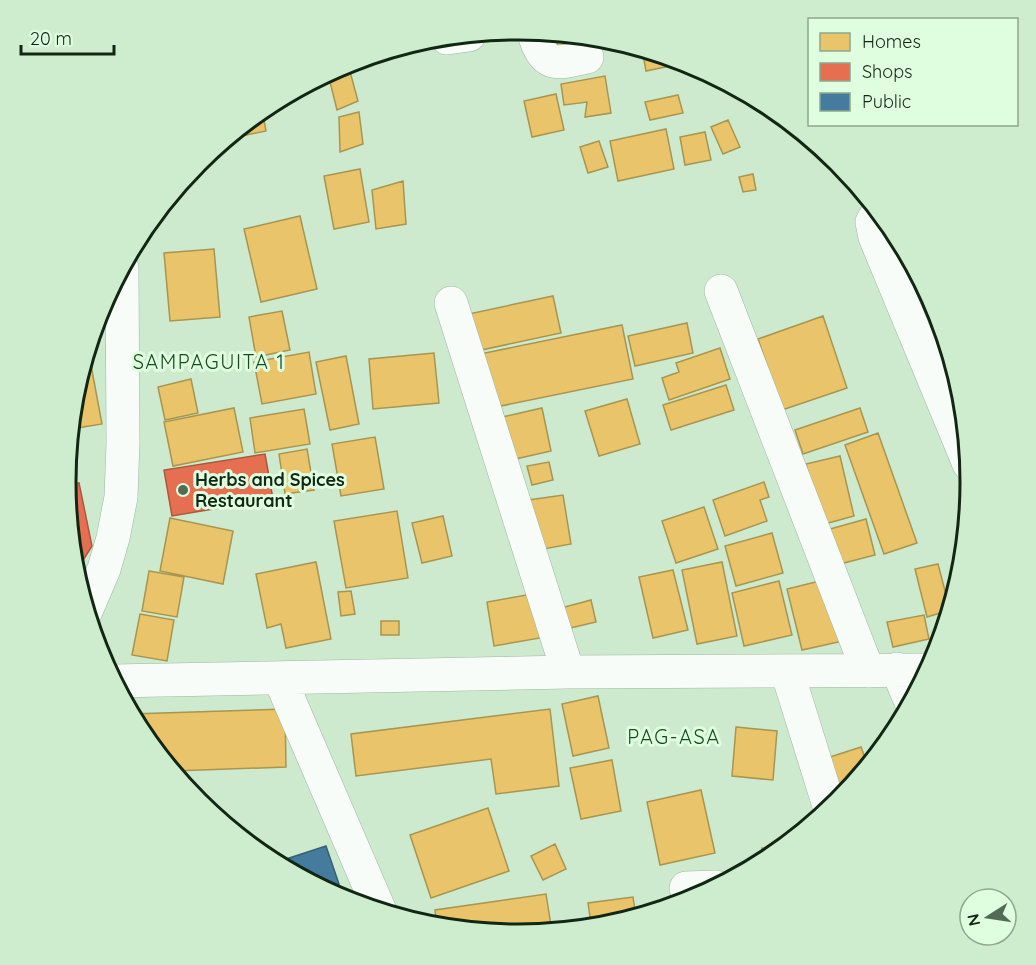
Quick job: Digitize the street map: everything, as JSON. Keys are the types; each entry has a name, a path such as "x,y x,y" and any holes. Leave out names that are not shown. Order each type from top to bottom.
{"street":[{"path":"536,41 539,51 548,60 566,62 587,57"},
{"path":"874,219 875,237 957,435"},
{"path":"91,598 104,569 113,538 121,496 122,287"},
{"path":"721,291 907,691"},
{"path":"451,303 568,672"},
{"path":"123,681 568,672 898,670"},
{"path":"787,671 827,799"},
{"path":"280,678 376,901"}],"building: Homes":[{"path":"557,42 596,48 559,54"},
{"path":"644,59 667,67 646,71"},
{"path":"351,73 358,101 337,110 330,83"},
{"path":"605,76 611,113 585,117 587,102 564,105 561,84"},
{"path":"556,94 564,130 532,137 524,101"},
{"path":"678,95 683,113 650,120 645,102"},
{"path":"359,112 363,144 340,152 339,117"},
{"path":"728,120 740,147 723,154 711,127"},
{"path":"264,121 266,131 245,135"},
{"path":"666,129 674,169 618,181 610,141"},
{"path":"705,132 711,160 685,165 680,137"},
{"path":"599,141 608,167 588,173 580,147"},
{"path":"360,169 369,222 334,229 324,176"},
{"path":"753,174 756,190 743,192 739,177"},
{"path":"403,181 406,224 376,229 372,190"},
{"path":"300,216 317,289 261,302 244,229"},
{"path":"214,249 220,317 170,321 164,253"},
{"path":"553,296 561,333 472,352 464,315"},
{"path":"282,311 290,350 256,357 249,317"},
{"path":"823,316 847,388 782,410 758,339"},
{"path":"687,323 693,353 635,366 628,336"},
{"path":"622,325 633,379 491,408 480,354"},
{"path":"720,348 730,379 669,400 662,378 679,372 676,363"},
{"path":"309,352 316,394 262,404 254,362"},
{"path":"434,353 439,403 373,409 369,359"},
{"path":"346,356 359,424 330,430 316,362"},
{"path":"91,367 102,424 80,428"},
{"path":"191,379 198,413 165,420 158,387"},
{"path":"726,385 734,410 671,430 663,405"},
{"path":"627,399 640,444 599,456 585,411"},
{"path":"234,408 243,452 173,466 164,422"},
{"path":"542,408 551,451 511,460 502,417"},
{"path":"860,408 868,432 803,454 795,430"},
{"path":"304,409 310,444 255,453 250,418"},
{"path":"878,433 917,543 884,554 845,445"},
{"path":"375,437 384,489 341,496 332,444"},
{"path":"307,449 314,490 285,494 279,454"},
{"path":"840,456 854,516 821,525 806,464"},
{"path":"549,462 553,480 532,485 527,466"},
{"path":"764,482 769,497 760,500 767,521 725,536 713,500"},
{"path":"563,495 571,544 538,550 529,500"},
{"path":"704,507 718,549 676,563 662,521"},
{"path":"397,511 408,578 346,588 334,521"},
{"path":"443,516 452,556 422,563 412,523"},
{"path":"170,518 233,531 223,584 160,571"},
{"path":"866,519 875,555 840,564 830,529"},
{"path":"772,533 783,573 736,586 725,546"},
{"path":"316,562 331,639 286,648 281,624 267,628 256,574"},
{"path":"722,562 737,636 697,644 682,570"},
{"path":"938,564 946,594 940,613 927,617 915,569"},
{"path":"673,570 688,630 653,638 639,577"},
{"path":"149,571 184,577 177,617 142,611"},
{"path":"828,579 843,641 802,650 787,589"},
{"path":"779,581 792,635 744,646 732,593"},
{"path":"351,591 355,614 341,616 338,592"},
{"path":"532,594 540,638 494,646 487,602"},
{"path":"591,600 596,622 566,629 561,608"},
{"path":"140,614 174,620 167,661 132,655"},
{"path":"924,615 929,639 893,647 887,622"},
{"path":"381,621 399,621 399,635 381,635"},
{"path":"598,696 609,748 573,756 562,704"},
{"path":"285,709 286,767 183,771 167,752 141,714"},
{"path":"550,709 559,786 496,794 491,759 356,776 351,734"},
{"path":"736,727 777,731 773,780 732,776"},
{"path":"861,747 865,757 837,788 827,758"},
{"path":"612,760 621,811 581,819 570,768"},
{"path":"701,790 715,853 660,865 647,802"},
{"path":"488,808 509,871 431,898 410,835"},
{"path":"555,844 566,869 543,880 531,856"},
{"path":"546,894 551,924 489,924 460,921 436,917 435,910"},
{"path":"633,897 635,908 590,918 588,903"}],"building: Shops":[{"path":"265,454 273,499 172,516 164,470"},
{"path":"79,483 92,546 83,561 77,511 76,484"}],"building: Public":[{"path":"326,846 339,884 336,885 323,879 287,859"}],"place":[{"name":"Herbs and Spices Restaurant","path":"183,490"}],"district":[{"name":"SAMPAGUITA 1","path":"209,362"},
{"name":"PAG-ASA","path":"674,737"}]}
